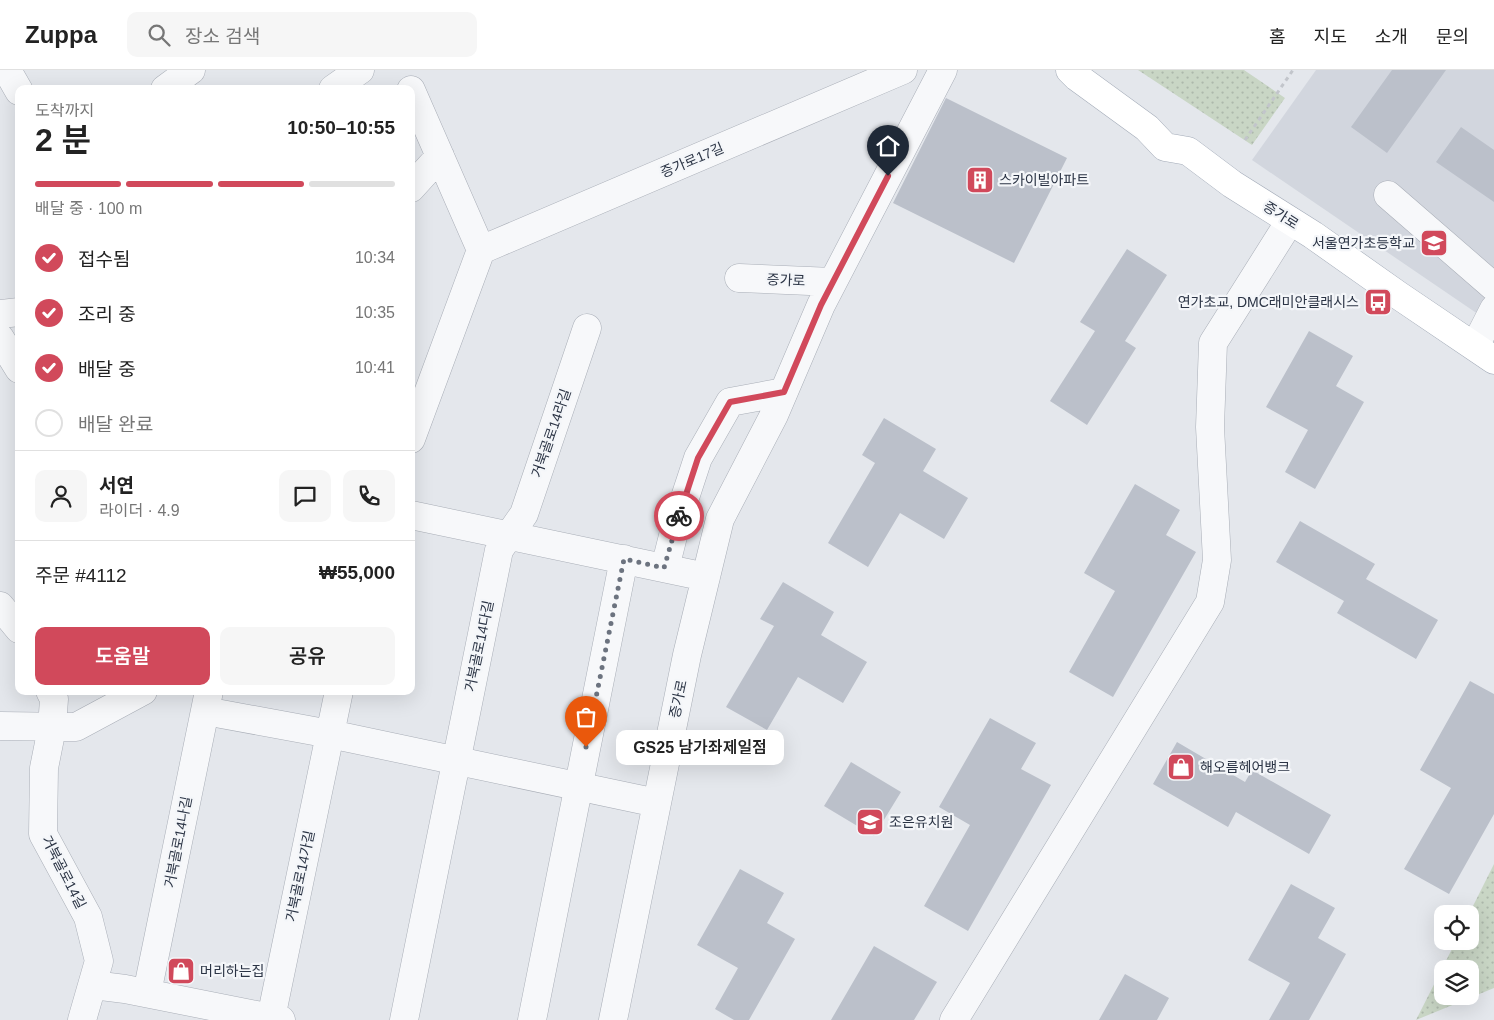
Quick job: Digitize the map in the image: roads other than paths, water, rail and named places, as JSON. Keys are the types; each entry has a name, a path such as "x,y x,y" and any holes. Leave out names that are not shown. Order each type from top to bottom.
{"main road":[{"name":"증가로","path":"1070,70 1147,128 1165,147 1188,151 1232,184 1485,353"}],"street":[{"path":"7,70 16,85"},
{"path":"170,85 191,70"},
{"path":"339,85 360,70"},
{"path":"402,70 409,85"},
{"name":"증가로17길","path":"481,250 903,70"},
{"name":"증가로","path":"613,1020 687,655 720,519 774,415 821,305 943,70"},
{"path":"415,98 481,250 415,428"},
{"path":"415,184 440,156"},
{"path":"1388,195 1494,287"},
{"path":"954,1020 1210,602 1217,560 1210,427 1213,343 1290,221"},
{"name":"증가로","path":"739,278 833,282"},
{"path":"1485,353 1494,309"},
{"path":"0,314 15,312"},
{"name":"거북골로14라길","path":"510,536 524,514 587,328"},
{"path":"0,338 15,362"},
{"path":"664,568 698,458 730,402 784,392"},
{"path":"415,516 706,577"},
{"name":"거북골로14다길","path":"455,760 498,550 510,536"},
{"path":"532,1020 624,559"},
{"path":"0,606 15,624"},
{"name":"거북골로14길","path":"52,695 54,699 52,728 44,768 43,834 88,917 100,961 82,1020"},
{"path":"0,726 76,727 135,695"},
{"path":"330,734 338,695"},
{"path":"207,701 330,734 657,802"},
{"name":"거북골로14나길","path":"147,994 207,701"},
{"name":"거북골로14가길","path":"93,985 147,994 235,1016 276,1019 330,734"},
{"path":"404,1020 455,760"}],"place":[{"name":"스카이빌아파트","path":"980,180"},
{"name":"서울연가초등학교","path":"1434,243"},
{"name":"연가초교, DMC래미안클래시스","path":"1378,302"},
{"name":"GS25 남가좌제일점","path":"586,747"},
{"name":"해오름헤어뱅크","path":"1181,767"},
{"name":"조은유치원","path":"870,822"},
{"name":"머리하는집","path":"181,971"}]}
